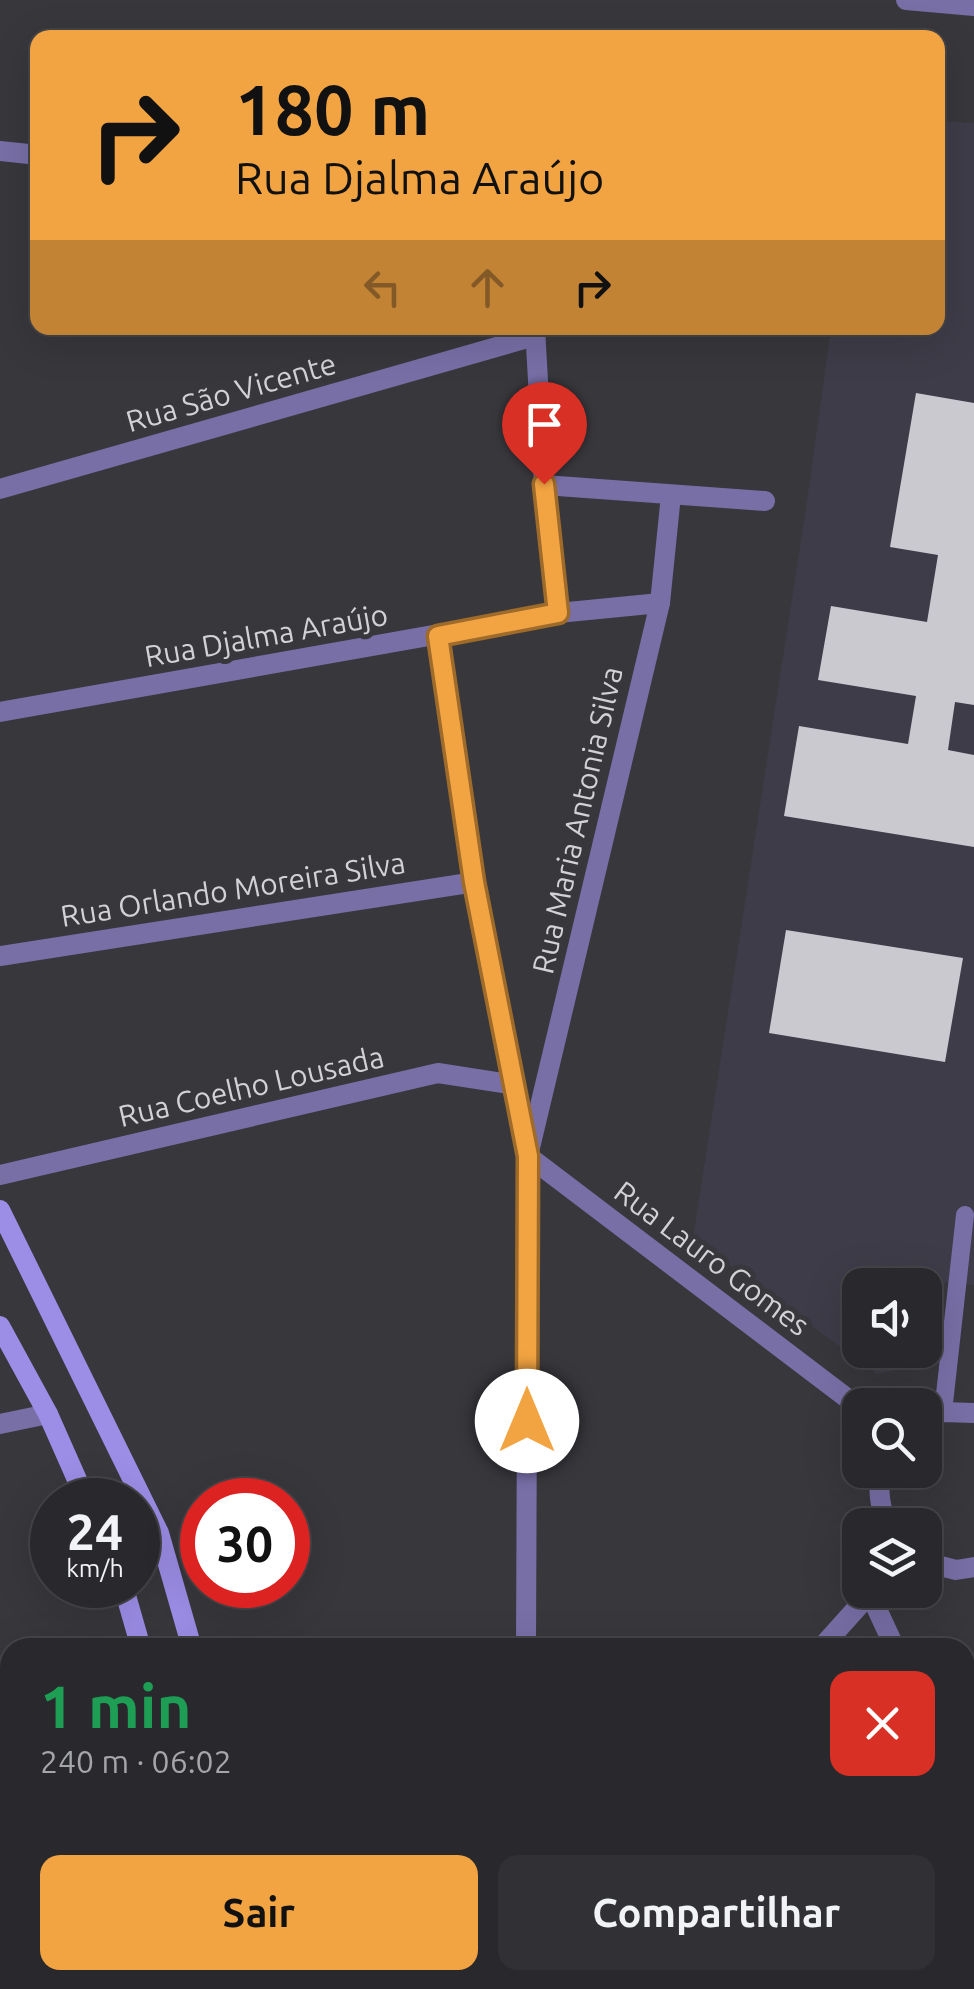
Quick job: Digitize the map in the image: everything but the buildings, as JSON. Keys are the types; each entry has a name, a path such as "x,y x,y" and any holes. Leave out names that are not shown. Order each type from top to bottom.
{"main road":[{"path":"0,1210 159,1534 189,1638"},
{"path":"0,1326 48,1414 76,1478"},
{"path":"131,1608 139,1638"}],"street":[{"path":"906,0 974,6"},
{"path":"0,151 30,154"},
{"name":"Rua São Vicente","path":"0,488 525,335"},
{"path":"535,335 544,484 558,613"},
{"path":"544,484 765,501"},
{"name":"Rua Maria Antonia Silva","path":"528,1156 660,602 671,495"},
{"name":"Rua Djalma Araújo","path":"0,712 558,613 660,602"},
{"path":"438,636 474,882 528,1156 526,1638"},
{"name":"Rua Orlando Moreira Silva","path":"0,956 474,882"},
{"name":"Rua Coelho Lousada","path":"0,1175 438,1072 516,1085"},
{"name":"Rua Lauro Gomes","path":"528,1156 842,1394"},
{"path":"942,1415 974,1413"},
{"path":"0,1424 48,1414"},
{"path":"942,1566 956,1570 974,1567"},
{"path":"830,1638 857,1608"},
{"path":"879,1608 891,1638"}],"lane":[{"path":"938,1388 965,1215"}],"shaded area":[{"path":"945,121 974,123 974,1285 945,1282 942,1298 942,1268 842,1268 842,1348 693,1238 830,335 945,335"},
{"path":"869,1368 906,1368 877,1374"}],"route":[{"path":"527,1421 528,1156 474,882 438,636 558,613 544,484"}]}
